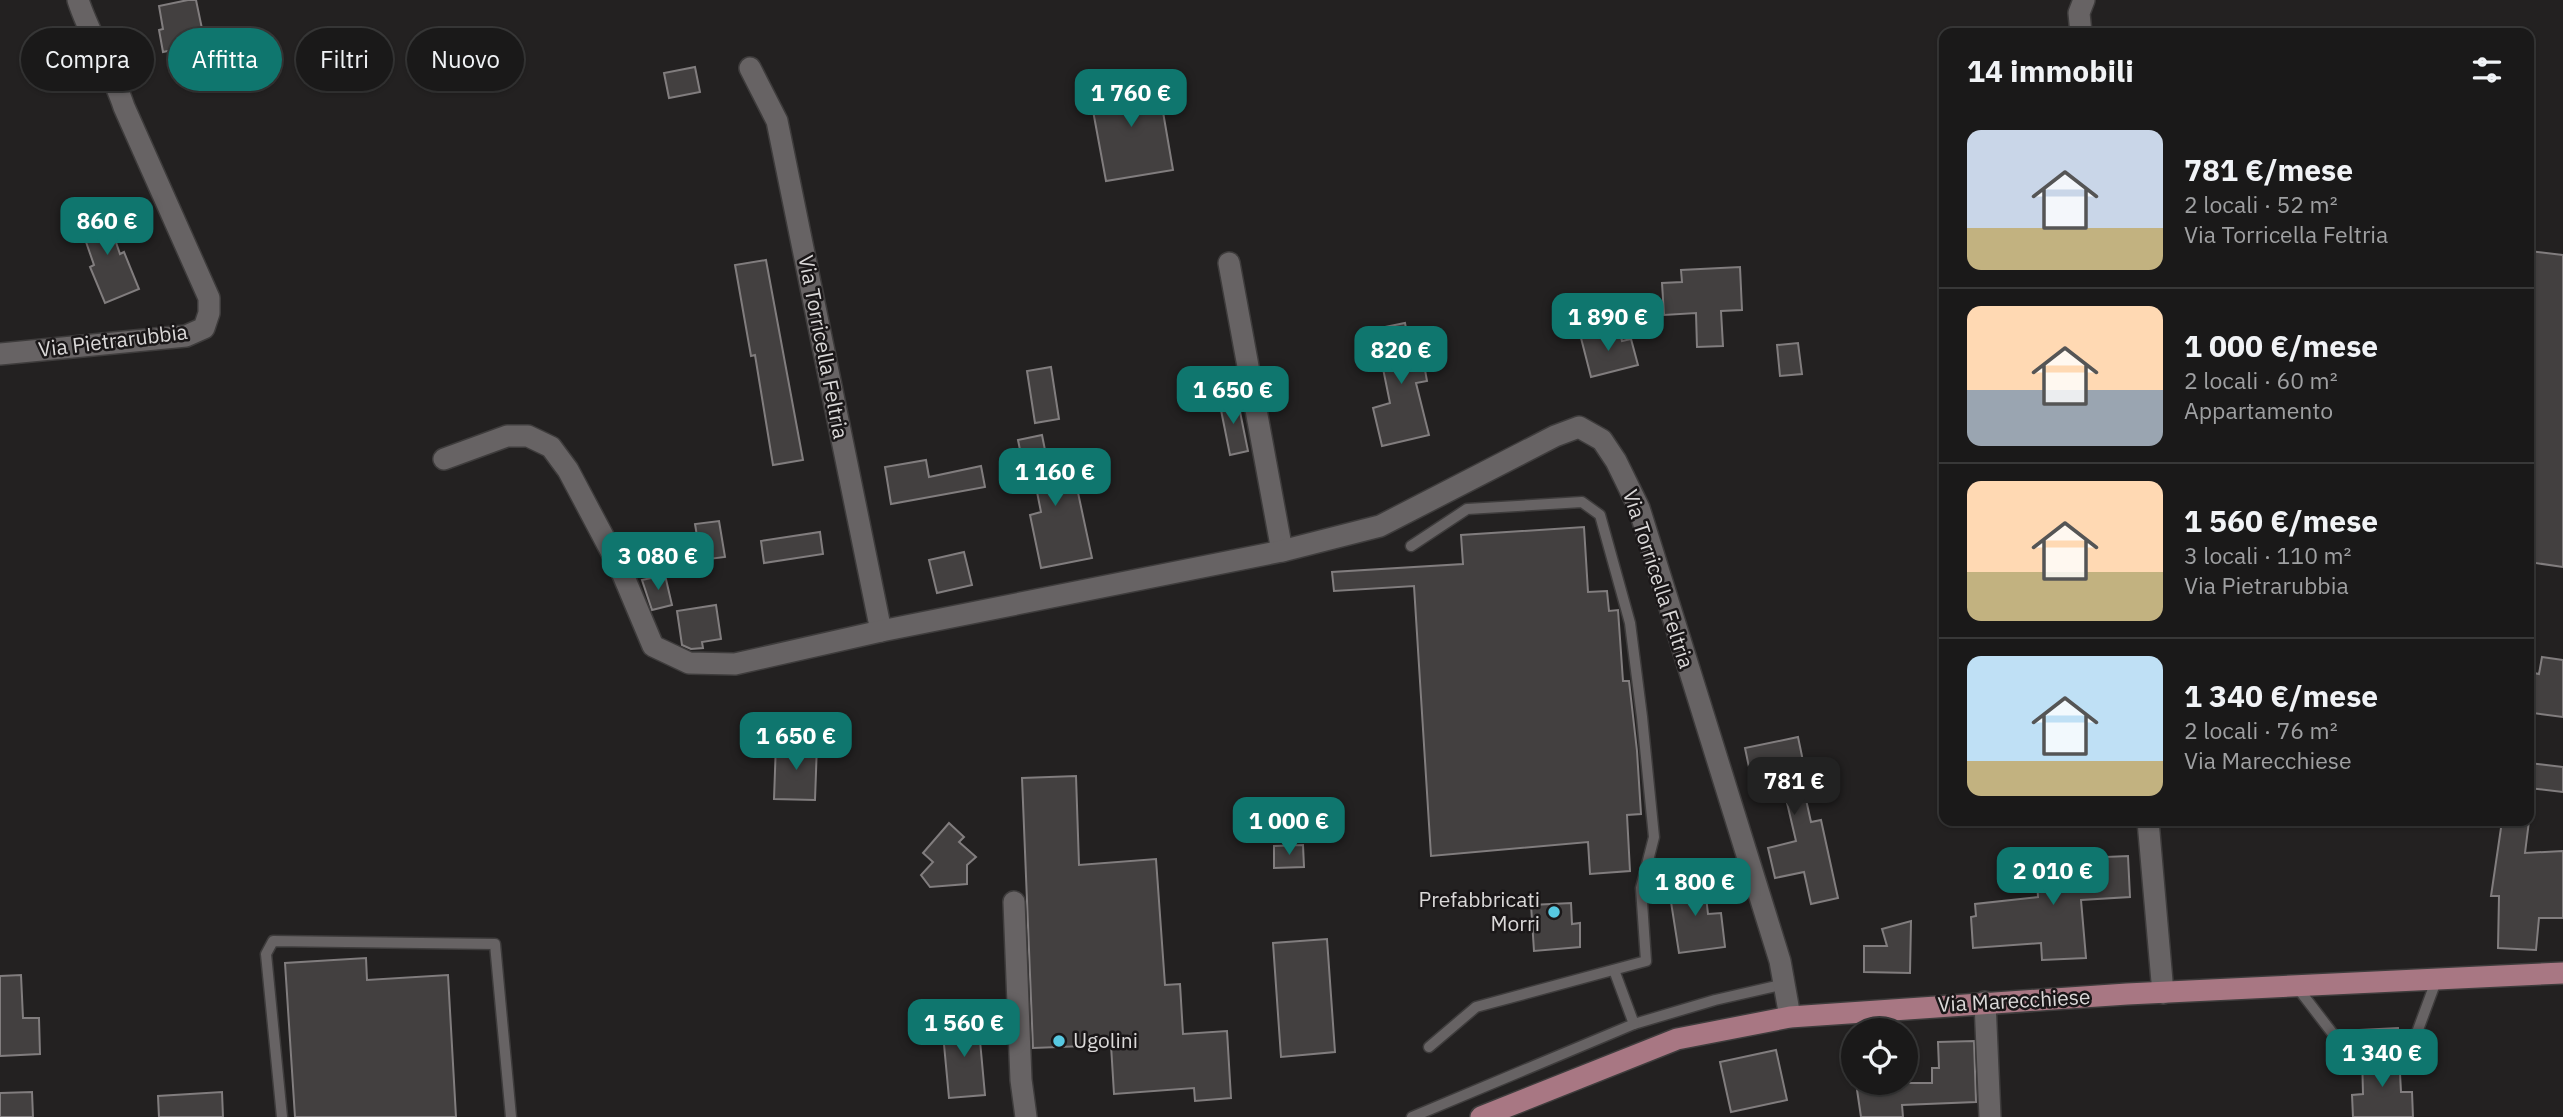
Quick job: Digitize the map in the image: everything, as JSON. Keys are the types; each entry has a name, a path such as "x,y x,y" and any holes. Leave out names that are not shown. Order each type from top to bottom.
{"main road":[{"name":"Via Marecchiese","path":"1481,1117 1677,1039 1790,1017 1985,1002 2563,973"}],"street":[{"name":"Via Pietrarubbia","path":"0,354 186,336 204,328 209,313 209,298 124,107 114,78 83,17 78,0"},
{"path":"2080,28 2079,13 2084,0"},
{"name":"Via Torricella Feltria","path":"750,68 777,121 881,631"},
{"path":"1229,263 1282,551"},
{"name":"Via Torricella Feltria","path":"444,459 507,436 528,436 551,447 568,470 621,570 653,646 689,663 735,664 881,631 1282,551 1380,526 1555,436 1579,427 1602,440 1616,461 1639,508 1776,947 1790,1017"},
{"path":"2148,826 2163,993"},
{"path":"1014,902 1021,1080 1026,1117"},
{"path":"1985,1002 1990,1117"}],"lane":[{"path":"1411,546 1467,509 1582,502 1600,515 1630,623 1654,837 1641,888 1646,961 1476,1007 1429,1047"},
{"path":"282,1117 266,954 273,941 495,944 511,1117"},
{"path":"1614,970 1634,1024"},
{"path":"2297,987 2343,1047 2412,1046 2436,981"},
{"path":"1412,1117 1634,1024 1716,1000 1785,984"}],"building":[{"path":"196,0 202,28 168,28 168,51 163,52 159,6"},
{"path":"695,67 700,92 669,98 664,73"},
{"path":"1157,77 1173,170 1106,181 1089,89"},
{"path":"104,207 120,254 124,252 139,289 105,303 90,267 94,265 77,216"},
{"path":"2534,252 2563,255 2563,567 2534,563"},
{"path":"766,260 803,460 773,465 755,355 751,356 735,265"},
{"path":"1740,267 1742,310 1721,311 1723,346 1697,347 1696,313 1664,315 1662,283 1682,282 1681,270"},
{"path":"1405,323 1407,333 1418,331 1427,381 1416,383 1429,435 1382,446 1373,408 1390,403 1375,329"},
{"path":"1619,329 1622,341 1631,339 1638,365 1591,377 1581,338"},
{"path":"1798,343 1802,374 1780,376 1777,345"},
{"path":"1051,367 1059,419 1035,423 1027,371"},
{"path":"1237,397 1248,451 1230,455 1219,400"},
{"path":"1042,435 1046,455 1057,453 1062,476 1074,474 1092,558 1041,568 1030,515 1041,512 1034,477 1026,479 1018,440"},
{"path":"926,460 929,477 981,466 985,487 891,504 885,467"},
{"path":"719,521 725,557 701,560 695,524"},
{"path":"1584,527 1588,592 1607,591 1609,611 1618,610 1623,681 1629,681 1641,814 1627,815 1630,871 1590,874 1588,842 1431,856 1414,586 1334,591 1332,572 1463,564 1461,535"},
{"path":"820,532 823,554 764,563 761,541"},
{"path":"964,552 972,585 937,593 929,560"},
{"path":"665,575 672,605 652,610 642,580"},
{"path":"716,605 721,639 702,642 703,648 691,649 682,645 677,611"},
{"path":"2542,657 2563,660 2563,717 2534,713 2534,673 2539,674"},
{"path":"1798,737 1808,785 1803,786 1811,822 1821,820 1838,898 1811,904 1804,872 1775,878 1768,848 1796,841 1784,790 1755,796 1745,748"},
{"path":"776,743 817,744 815,800 774,799"},
{"path":"2534,764 2563,767 2563,792 2534,789"},
{"path":"1076,776 1079,865 1156,859 1165,985 1180,984 1183,1034 1227,1031 1231,1098 1195,1101 1194,1088 1114,1094 1111,1045 1033,1048 1022,778"},
{"path":"949,823 964,837 959,842 976,857 967,865 967,884 930,887 921,875 933,862 923,853"},
{"path":"2501,826 2528,826 2525,853 2563,851 2563,918 2539,918 2536,950 2498,948 2499,896 2491,896"},
{"path":"1303,845 1304,867 1274,868 1274,846"},
{"path":"2082,854 2082,858 2128,856 2130,897 2081,900 2086,958 2042,960 2041,943 1973,948 1971,917 1976,916 1975,904 2038,897 2036,863 2059,862 2059,855"},
{"path":"1704,879 1708,914 1721,913 1725,947 1679,953 1668,883"},
{"path":"1571,903 1572,924 1580,923 1580,947 1534,951 1531,905"},
{"path":"1911,921 1910,973 1864,972 1864,946 1887,946 1882,929"},
{"path":"1327,939 1335,1052 1281,1057 1273,943"},
{"path":"366,958 367,980 448,975 456,1117 295,1117 285,963"},
{"path":"21,975 23,1018 39,1018 40,1054 0,1056 0,976"},
{"path":"978,1019 985,1095 949,1098 942,1023"},
{"path":"2398,1028 2399,1038 2361,1039 2360,1030"},
{"path":"1974,1041 1976,1102 1902,1105 1903,1117 1861,1117 1858,1095 1918,1095 1918,1083 1932,1083 1932,1068 1939,1068 1938,1042"},
{"path":"1776,1050 1787,1100 1731,1112 1720,1062"},
{"path":"2399,1054 2401,1092 2412,1092 2413,1117 2353,1117 2352,1095 2363,1094 2362,1055"},
{"path":"32,1092 33,1117 0,1117 0,1093"},
{"path":"222,1092 223,1117 159,1117 158,1096"}],"place":[{"name":"Prefabbricati Morri","path":"1554,912"},
{"name":"Ugolini","path":"1059,1041"}]}
